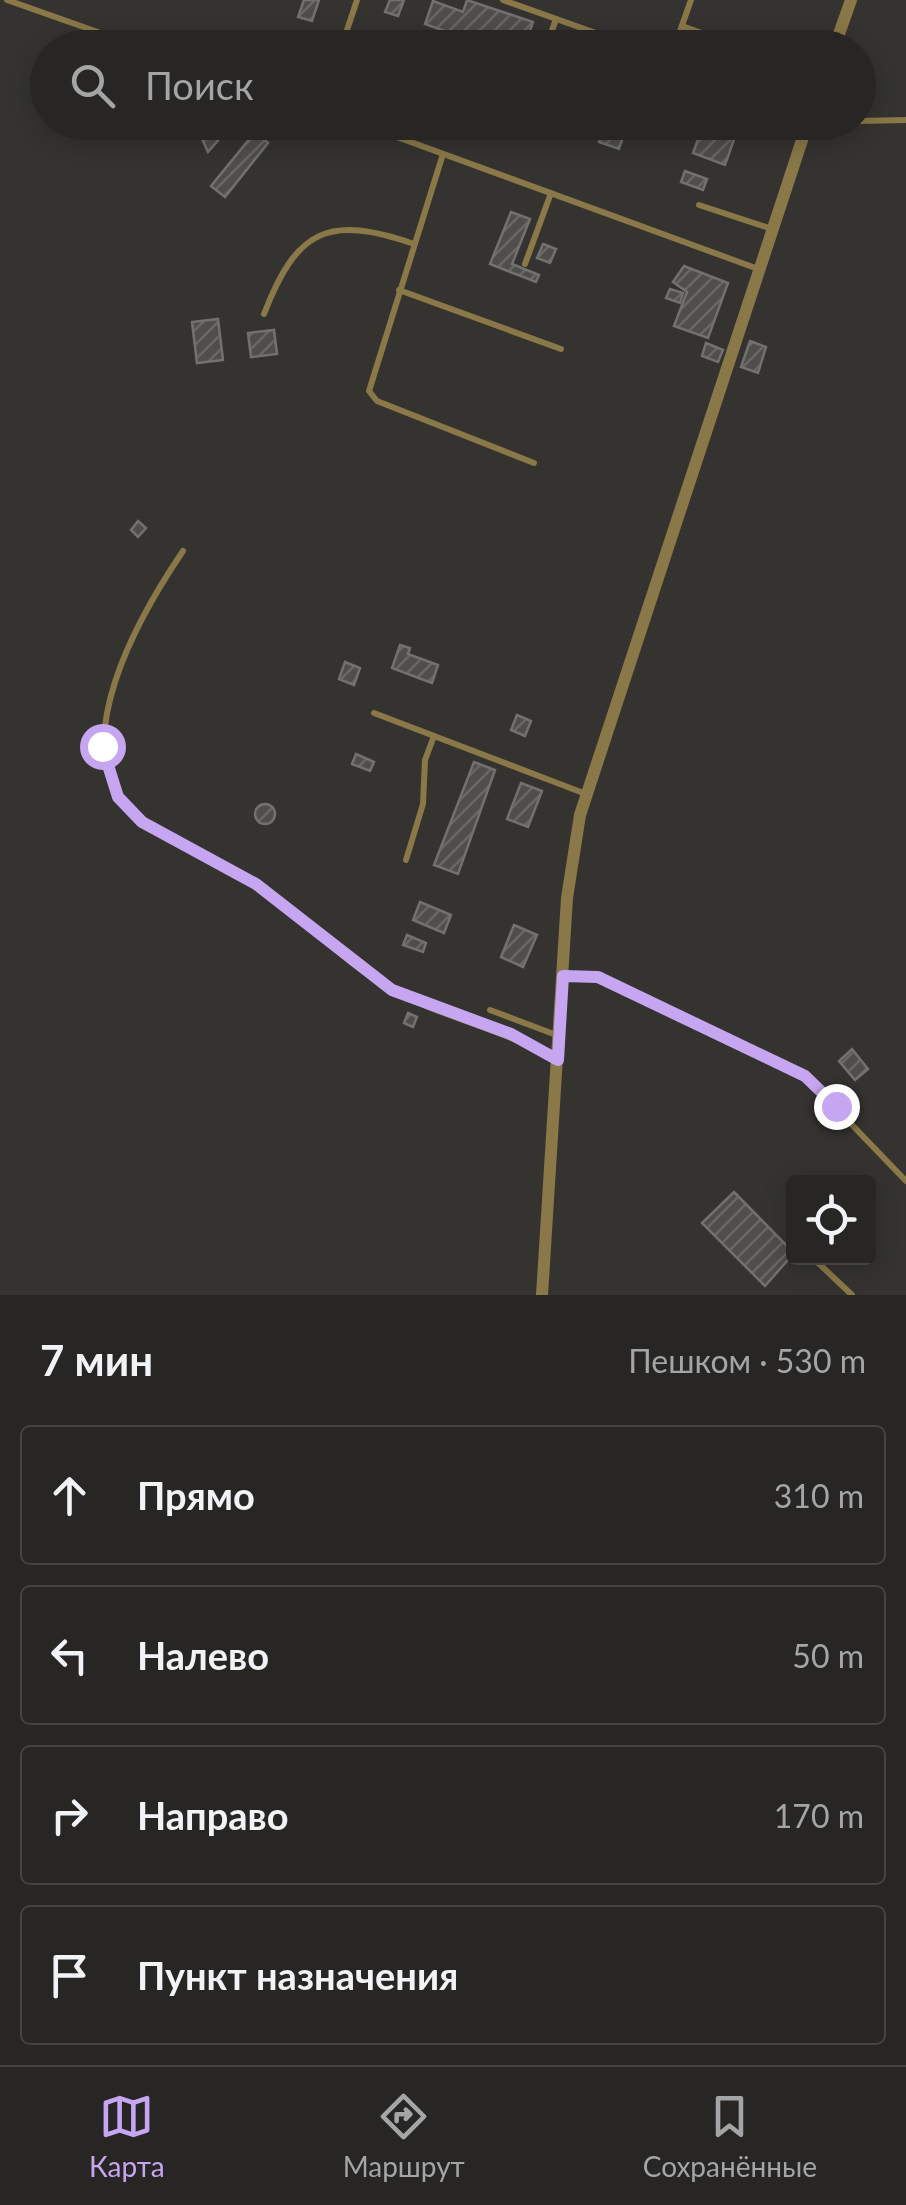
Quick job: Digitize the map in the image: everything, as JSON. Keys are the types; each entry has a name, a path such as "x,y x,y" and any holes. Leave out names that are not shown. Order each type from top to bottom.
{"street":[{"path":"840,30 851,0"},
{"path":"542,1295 567,898 586,794 802,140"}],"lane":[{"path":"7,0 92,30"},
{"path":"347,30 357,0"},
{"path":"503,0 587,30"},
{"path":"681,30 691,0"},
{"path":"552,30 556,19"},
{"path":"682,26 691,30"},
{"path":"876,121 906,120"},
{"path":"405,140 762,270"},
{"path":"443,154 369,386 372,397 534,462"},
{"path":"525,264 551,194"},
{"path":"699,205 773,230"},
{"path":"264,314 286,265 316,238 360,228 414,244"},
{"path":"399,290 561,349"},
{"path":"184,550 138,619 103,730 103,758 118,797 142,822 256,884 392,990 511,1034 558,1060"},
{"path":"374,713 586,794"},
{"path":"406,860 423,804 425,760 434,736"},
{"path":"563,976 598,977 805,1076 906,1181"},
{"path":"490,1010 560,1036"},
{"path":"820,1265 852,1295"}],"building":[{"path":"304,0 319,0 312,21 298,17"},
{"path":"390,0 404,0 398,16 385,12"},
{"path":"467,0 533,22 530,30 442,30 425,24 433,1 463,12"},
{"path":"202,140 218,140 208,152"},
{"path":"248,140 268,143 225,197 211,186"},
{"path":"600,140 622,140 619,149"},
{"path":"698,140 734,140 725,165 693,153"},
{"path":"685,171 707,179 703,190 681,182"},
{"path":"511,212 530,219 512,264 539,275 536,282 490,264"},
{"path":"543,244 556,249 550,263 537,258"},
{"path":"684,266 728,283 708,338 674,326 687,292 673,282"},
{"path":"670,289 683,293 680,303 666,298"},
{"path":"218,319 223,360 197,363 192,322"},
{"path":"274,330 277,354 251,357 248,333"},
{"path":"750,341 766,347 758,373 741,367"},
{"path":"706,343 723,350 718,362 702,356"},
{"path":"138,521 146,528 138,537 131,530"},
{"path":"400,645 410,648 408,654 438,665 432,683 392,668"},
{"path":"345,662 360,668 354,685 339,679"},
{"path":"517,715 531,721 525,736 511,730"},
{"path":"356,754 374,762 370,771 352,764"},
{"path":"474,762 495,770 458,874 434,865"},
{"path":"521,783 542,791 528,827 507,819"},
{"path":"265,804 275,814 265,824 255,814"},
{"path":"420,902 451,915 444,933 413,920"},
{"path":"514,925 537,935 523,967 501,957"},
{"path":"407,935 426,943 423,952 403,945"},
{"path":"408,1013 417,1017 413,1027 404,1023"},
{"path":"852,1049 868,1069 855,1080 839,1061"},
{"path":"734,1192 786,1245 786,1262 765,1286 702,1223"}],"route":[{"path":"102,746 118,797 142,822 256,884 347,959 392,990 511,1034 558,1060 563,976 598,977 805,1076 836,1106"}]}
